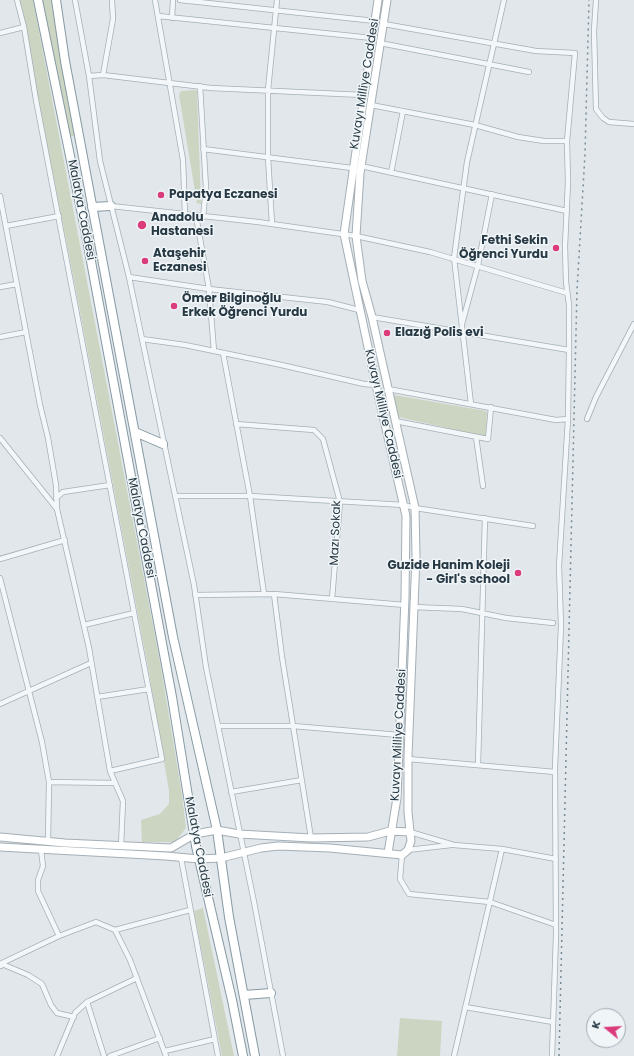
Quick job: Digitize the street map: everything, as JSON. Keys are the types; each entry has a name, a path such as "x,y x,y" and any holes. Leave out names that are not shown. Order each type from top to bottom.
{"highway":[{"name":"Malatya Caddesi","path":"38,0 87,236 172,697 199,859 232,1000 243,1056"},
{"name":"Malatya Caddesi","path":"57,1 65,61 173,637 217,830 229,917 255,1056"},
{"path":"92,207 111,206"},
{"path":"135,432 163,444"},
{"path":"244,995 271,993"}],"main road":[{"name":"Kuvayı Milliye Caddesi","path":"378,0 352,168 344,234 359,310 406,516 405,605 397,798 390,831 388,853"},
{"name":"Kuvayı Milliye Caddesi","path":"387,0 361,166 356,236 362,281 372,317 415,508 416,556 408,759 411,841 405,852"},
{"path":"0,837 121,846 171,848 195,834 217,830 239,834 311,838 368,837 390,831 410,832"},
{"path":"0,847 199,859 221,858 278,846 330,848 388,853 405,852"}],"street":[{"path":"17,0 24,27 162,759 110,771"},
{"path":"75,0 89,76 100,161 129,277 163,444 176,496 195,595 206,667 239,834 244,852 283,1056"},
{"path":"103,75 113,18 112,0"},
{"path":"155,0 168,83 183,160 185,215"},
{"path":"172,18 173,0"},
{"path":"180,0 374,21"},
{"path":"272,224 268,157 268,90 277,0"},
{"path":"471,404 454,258 474,125 504,0"},
{"path":"596,0 594,32 596,109 603,118 609,122 634,124"},
{"path":"158,16 372,38"},
{"path":"384,24 536,51 575,53 567,142 567,211 565,246 569,305 568,419 558,566 561,626 555,772 556,925 552,1056"},
{"path":"0,33 24,27"},
{"path":"380,43 529,72"},
{"path":"89,76 103,75 200,86 363,95"},
{"path":"200,86 206,188 203,217"},
{"path":"371,105 474,125 544,141 567,142"},
{"path":"391,173 403,111"},
{"path":"203,149 352,168"},
{"path":"361,166 567,211"},
{"path":"462,329 478,265 492,194"},
{"path":"0,196 48,438 57,509 84,625 110,771 123,801 121,846"},
{"path":"111,206 272,224 356,236 454,258 567,293"},
{"path":"6,226 59,216"},
{"path":"196,216 209,289 214,351"},
{"path":"129,277 209,289 328,302 359,310"},
{"path":"0,287 17,284"},
{"path":"372,317 462,329 569,350"},
{"path":"587,419 596,397 634,324"},
{"path":"0,337 26,332"},
{"path":"142,339 214,351 364,384 376,385"},
{"path":"223,353 250,496 264,594"},
{"path":"388,389 556,420 568,419"},
{"path":"395,421 488,439 491,407"},
{"name":"Mazı Sokak","path":"236,424 314,430 323,439 340,502 332,599"},
{"path":"476,437 483,486"},
{"path":"0,438 57,509"},
{"path":"56,498 63,492 110,485"},
{"path":"176,496 250,496 404,505 533,526"},
{"path":"478,764 485,518"},
{"path":"0,559 65,540"},
{"path":"0,578 42,742 49,782 48,841"},
{"path":"195,595 274,594 405,605"},
{"path":"274,594 311,838"},
{"path":"413,607 462,609 553,623"},
{"path":"84,625 134,613"},
{"path":"0,704 91,663"},
{"path":"97,697 149,689"},
{"path":"218,726 293,726 400,735"},
{"path":"408,759 555,772"},
{"path":"231,792 302,780"},
{"path":"49,782 115,783"},
{"path":"410,832 454,844 502,849 556,859"},
{"path":"454,844 405,852 400,879 409,894 490,902 556,925"},
{"path":"454,1056 502,849"},
{"path":"41,850 43,866 38,880 38,890 59,936"},
{"path":"181,858 218,1056"},
{"path":"1,965 59,936 96,922 115,930 190,910"},
{"path":"115,930 137,978 165,1054 215,1039"},
{"path":"1,965 28,975 42,984 51,1005 57,1013 74,1016"},
{"path":"57,1056 74,1016 87,1002 137,978"},
{"path":"87,1002 104,1056"},
{"path":"465,1008 553,1022"},
{"path":"110,1056 160,1038"}],"green space":[{"path":"18,0 33,0 160,662 186,828 175,842 142,842 141,820 160,814 169,804 169,791 148,667 69,254"},
{"path":"42,0 51,0 75,136 70,136"},
{"path":"196,90 201,204 197,203 179,95 181,91"},
{"path":"394,395 486,411 486,435 484,436 398,417"},
{"path":"203,908 234,1056 222,1056 194,911"},
{"path":"400,1018 442,1021 440,1056 397,1056"}],"railway":[{"path":"559,1056 577,290 585,154 589,0"}],"place":[{"name":"Papatya Eczanesi","path":"161,195"},
{"name":"Anadolu Hastanesi","path":"142,225"},
{"name":"Fethi Sekin Öğrenci Yurdu","path":"556,248"},
{"name":"Ataşehir Eczanesi","path":"145,261"},
{"name":"Ömer Bilginoğlu Erkek Öğrenci Yurdu","path":"174,306"},
{"name":"Elazığ Polis evi","path":"387,333"},
{"name":"Guzide Hanim Koleji - Girl's school","path":"518,573"}]}
